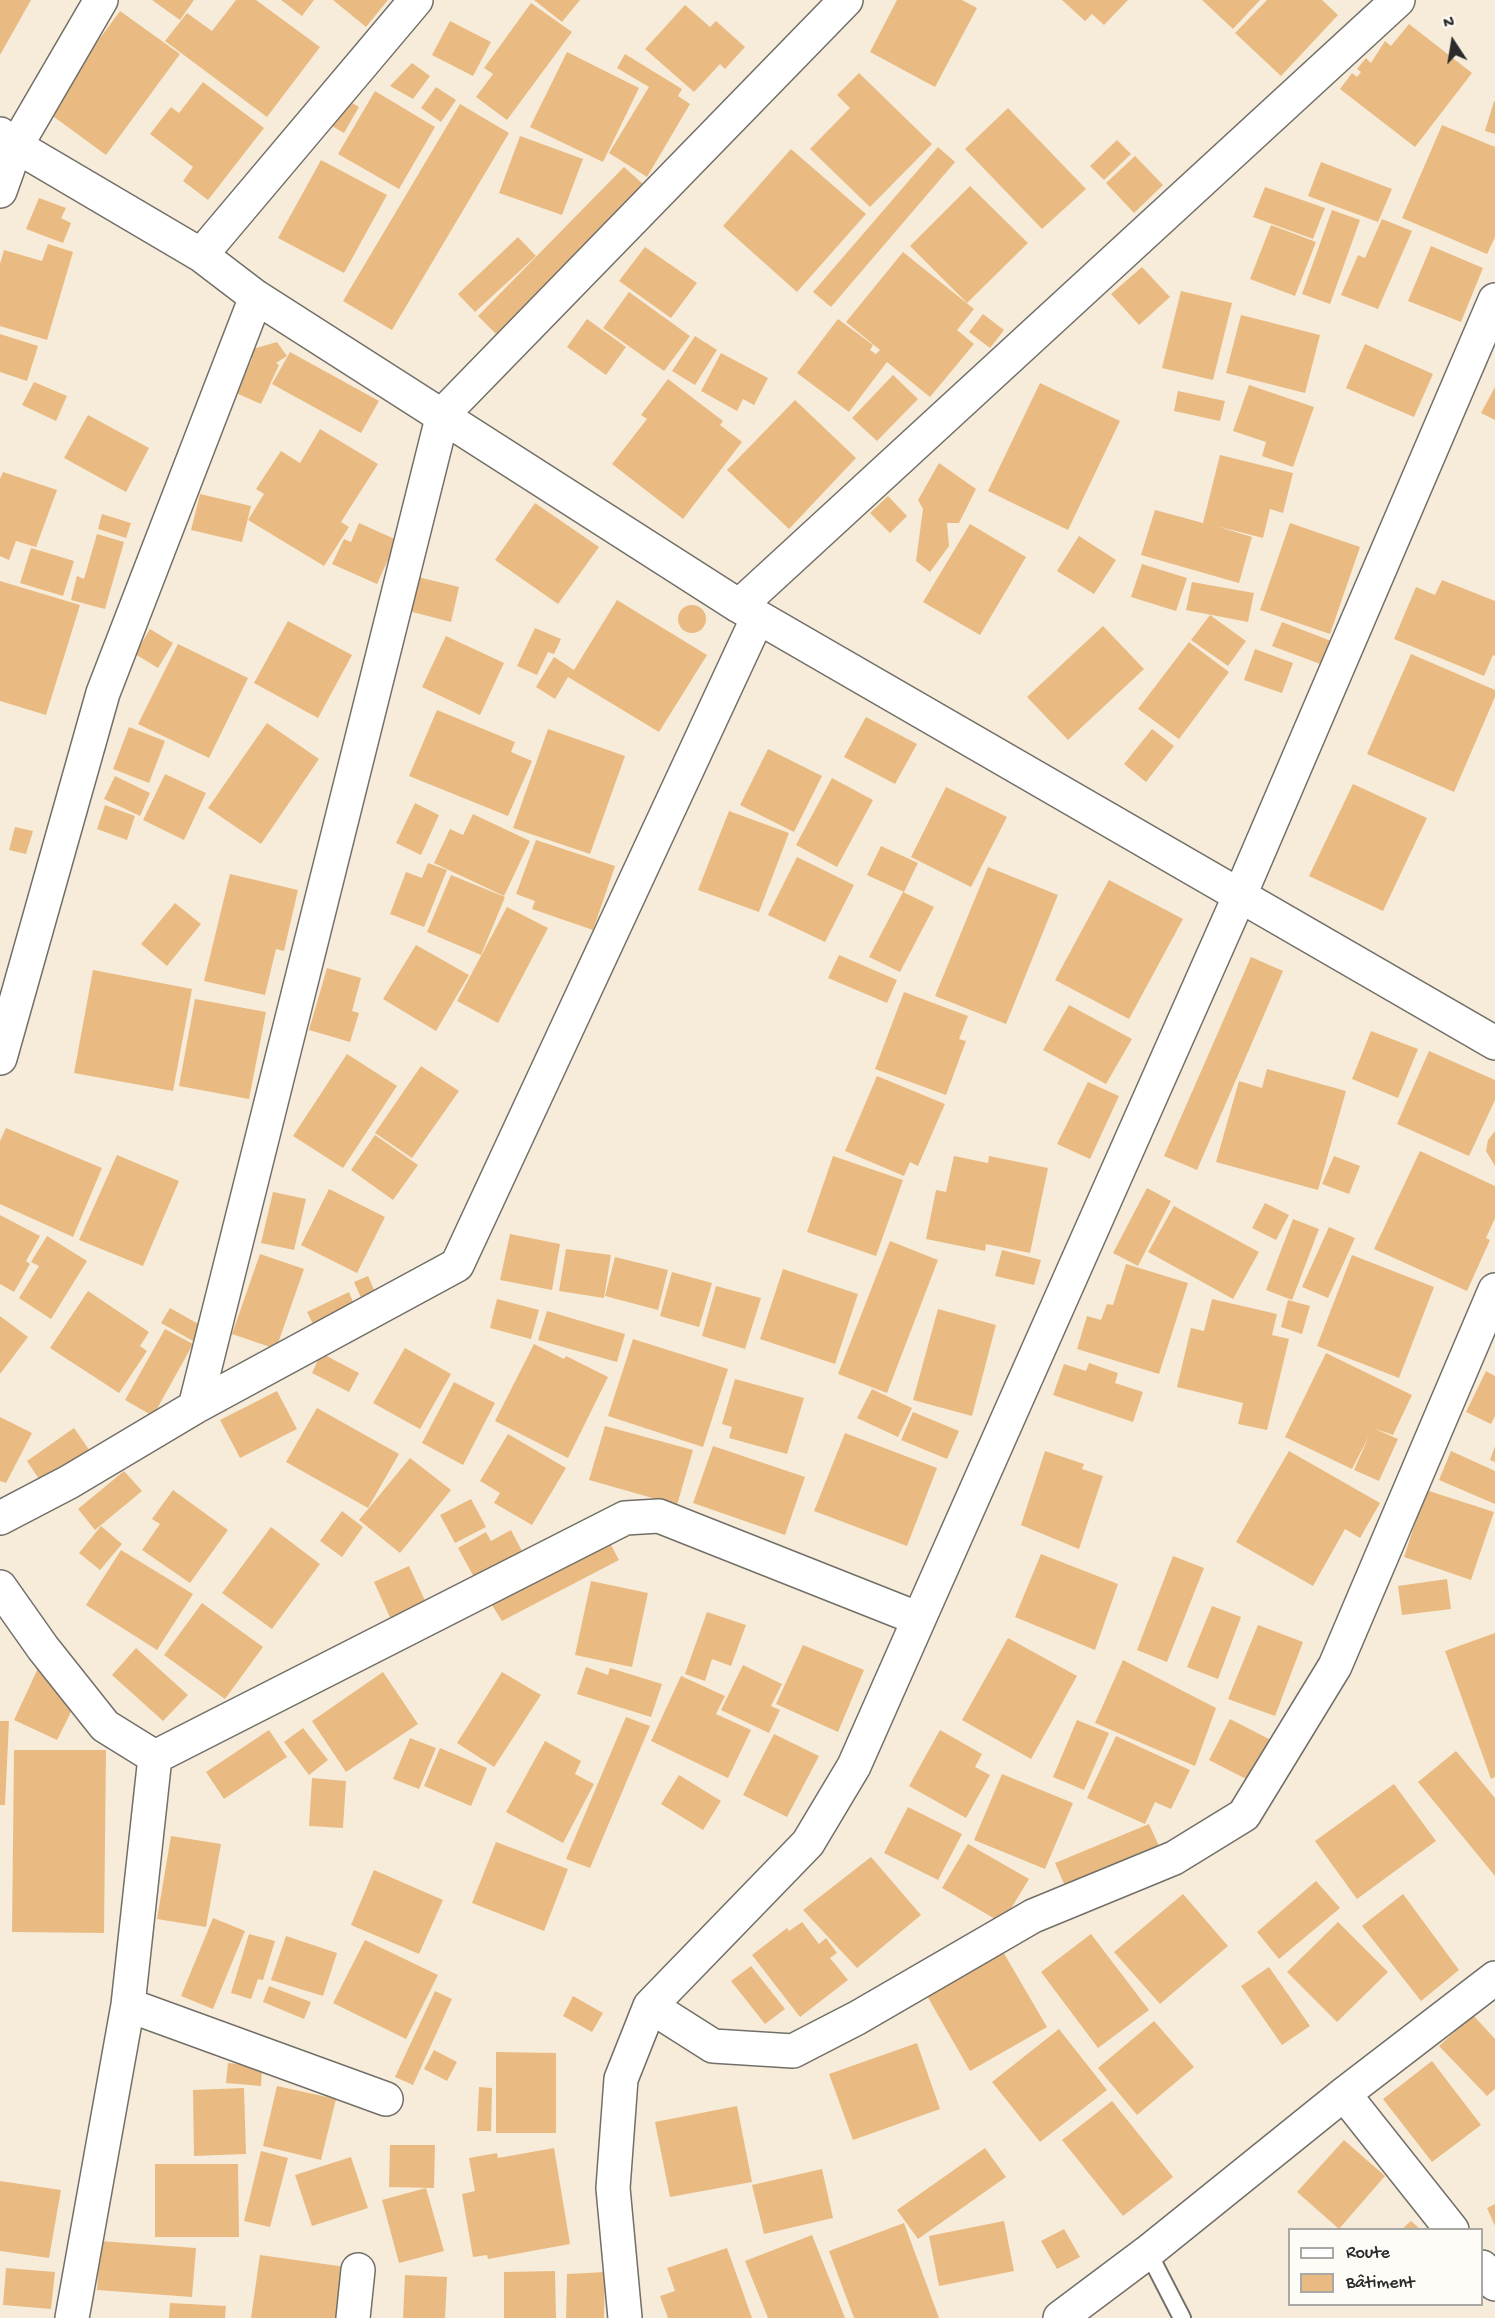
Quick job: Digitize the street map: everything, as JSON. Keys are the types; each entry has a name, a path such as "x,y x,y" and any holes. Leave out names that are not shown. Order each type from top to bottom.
{"street":[{"path":"0,191 8,140 101,0"},
{"path":"201,255 416,0"},
{"path":"195,1407 444,414 846,0"},
{"path":"0,1518 69,1482 195,1407 457,1265 748,611 1398,0"},
{"path":"8,140 201,255 256,297 444,414 748,611 1495,1043"},
{"path":"0,1058 103,693 256,297"},
{"path":"626,2318 613,2188 621,2079 650,2006 808,1843 854,1766 1240,895 1495,300"},
{"path":"650,2006 712,2046 793,2051 857,2018 1034,1916 1174,1858 1244,1815 1335,1666 1495,1290"},
{"path":"154,1757 625,1518 659,1516 919,1619"},
{"path":"0,1587 43,1647 105,1726 154,1757"},
{"path":"72,2318 128,2005 154,1757"},
{"path":"1060,2318 1148,2252 1344,2094 1495,1978"},
{"path":"128,2005 386,2099"},
{"path":"1344,2094 1451,2228"},
{"path":"1483,2268 1495,2284"},
{"path":"353,2318 358,2270"}],"lane":[{"path":"1148,2252 1182,2318"}],"building":[{"path":"0,0 31,0 0,55"},
{"path":"152,0 194,0 180,20"},
{"path":"236,0 256,0 320,47 267,117 165,41 187,13 212,31"},
{"path":"281,0 314,0 302,16"},
{"path":"333,0 388,0 366,27"},
{"path":"534,0 580,0 562,22"},
{"path":"897,0 962,0 977,8 935,87 870,52"},
{"path":"1062,0 1128,0 1104,25 1092,14 1085,21"},
{"path":"1202,0 1260,0 1233,29"},
{"path":"1267,0 1322,0 1338,15 1281,76 1235,33"},
{"path":"531,3 572,32 507,120 476,97 493,74 484,68"},
{"path":"685,5 710,27 716,21 745,47 725,69 720,64 694,92 645,49"},
{"path":"120,11 180,54 106,155 46,111"},
{"path":"450,21 491,42 473,76 432,55"},
{"path":"1409,24 1472,73 1415,147 1340,89 1352,73 1357,77 1361,72 1357,69 1366,58 1371,63 1385,41 1391,46"},
{"path":"567,52 639,88 603,162 530,127"},
{"path":"625,54 682,89 678,96 690,104 647,177 609,153 649,87 617,68"},
{"path":"412,63 430,76 413,99 390,86"},
{"path":"859,73 932,144 870,207 810,149 850,108 837,95"},
{"path":"203,82 264,128 208,200 183,181 193,167 150,134 171,107 179,113"},
{"path":"436,87 456,100 441,122 421,108"},
{"path":"375,91 435,127 399,189 338,154"},
{"path":"340,96 359,107 344,133 325,122"},
{"path":"1495,102 1495,134 1485,131"},
{"path":"460,104 509,133 392,330 343,301"},
{"path":"1008,108 1086,189 1042,229 965,149"},
{"path":"1442,125 1495,147 1495,237 1487,254 1402,218"},
{"path":"520,136 583,159 562,215 499,193"},
{"path":"1117,140 1131,154 1104,180 1090,166"},
{"path":"938,147 955,162 831,307 813,292"},
{"path":"791,149 866,214 797,292 723,226"},
{"path":"1135,156 1163,185 1134,213 1106,183"},
{"path":"321,160 387,195 344,273 278,238"},
{"path":"1321,162 1392,189 1378,222 1308,196"},
{"path":"624,167 643,184 496,334 478,316"},
{"path":"970,186 1028,243 967,303 910,246"},
{"path":"1265,187 1325,208 1313,239 1253,217"},
{"path":"39,198 66,208 61,218 71,223 63,243 26,229"},
{"path":"1332,210 1360,220 1330,304 1302,294"},
{"path":"1382,219 1412,231 1378,309 1341,295 1358,255 1365,258"},
{"path":"1271,225 1316,242 1295,296 1250,279"},
{"path":"518,237 536,256 475,312 458,294"},
{"path":"48,244 73,252 47,340 0,326 0,264 4,250 42,261"},
{"path":"1431,246 1483,268 1461,322 1408,301"},
{"path":"645,247 697,283 671,318 619,281"},
{"path":"903,252 974,309 957,330 974,344 930,397 887,362 849,412 797,373 838,319 873,345 870,350 876,354 880,350 846,322"},
{"path":"1142,267 1170,297 1139,325 1111,294"},
{"path":"1181,291 1232,303 1213,380 1162,368"},
{"path":"629,292 690,336 664,371 603,328"},
{"path":"983,314 1004,330 990,348 969,332"},
{"path":"1241,315 1320,335 1305,393 1226,373"},
{"path":"587,319 626,347 606,375 567,347"},
{"path":"0,334 38,346 27,381 0,372"},
{"path":"695,336 717,350 695,385 672,371"},
{"path":"277,342 287,356 276,363 279,365 261,404 236,393 252,359 249,350"},
{"path":"1365,344 1433,374 1414,417 1346,388"},
{"path":"290,352 379,401 361,433 272,384"},
{"path":"721,353 768,378 754,405 743,399 737,411 701,391"},
{"path":"893,375 918,399 877,441 852,418"},
{"path":"668,379 723,421 720,425 742,442 683,519 612,464 647,419 641,415"},
{"path":"34,382 67,396 56,421 22,405"},
{"path":"1040,383 1120,421 1068,530 988,491"},
{"path":"1249,385 1314,407 1293,467 1262,456 1266,442 1233,431"},
{"path":"1495,387 1495,420 1481,413"},
{"path":"1178,391 1225,401 1220,421 1174,411"},
{"path":"795,400 856,458 789,529 727,470"},
{"path":"88,415 149,448 126,492 64,458"},
{"path":"320,429 378,464 341,522 349,527 324,566 248,520 264,494 256,489 281,451 300,463"},
{"path":"1220,455 1293,473 1283,513 1270,509 1263,538 1216,526 1252,537 1239,583 1141,555 1155,510 1203,523"},
{"path":"939,463 976,489 959,523 947,523 949,546 930,572 916,561 923,509 918,500"},
{"path":"3,472 57,490 36,547 16,541 9,560 0,556 0,479"},
{"path":"200,494 251,506 242,542 191,530"},
{"path":"888,496 907,516 890,533 870,513"},
{"path":"535,503 599,547 558,604 495,560"},
{"path":"102,514 131,523 126,538 98,529"},
{"path":"359,523 397,540 377,584 332,564 344,539 351,542"},
{"path":"1290,523 1360,547 1330,634 1260,610"},
{"path":"970,524 1026,557 980,635 923,602"},
{"path":"97,534 124,542 105,609 71,600 77,576 84,579"},
{"path":"1079,536 1116,560 1094,594 1057,571"},
{"path":"31,548 74,561 63,596 20,583"},
{"path":"1142,564 1187,578 1176,611 1131,597"},
{"path":"410,575 459,587 451,622 401,609"},
{"path":"1442,580 1495,601 1495,656 1493,655 1484,676 1394,639 1416,587 1435,595"},
{"path":"0,581 80,605 46,715 0,701"},
{"path":"1192,582 1254,593 1248,622 1186,610"},
{"path":"617,600 707,655 659,732 568,677 555,699 536,687 554,657 574,670"},
{"path":"692,605 702,609 706,619 702,629 692,633 682,629 678,619 682,609"},
{"path":"1210,615 1246,641 1228,666 1191,640"},
{"path":"288,621 352,655 318,718 254,683"},
{"path":"1282,622 1339,644 1331,668 1272,646"},
{"path":"1103,626 1144,669 1068,740 1027,697"},
{"path":"535,628 561,639 554,654 548,652 537,675 517,666"},
{"path":"150,629 173,643 158,668 135,654"},
{"path":"446,636 504,663 480,715 422,687"},
{"path":"1189,642 1229,672 1179,739 1138,709"},
{"path":"178,644 248,678 209,758 138,724"},
{"path":"1255,649 1293,663 1282,693 1244,680"},
{"path":"1411,654 1495,690 1495,697 1454,792 1367,754"},
{"path":"437,710 515,742 511,752 532,761 508,816 409,776"},
{"path":"866,717 917,744 895,784 844,757"},
{"path":"267,723 319,759 261,844 208,808"},
{"path":"129,727 165,741 149,783 113,769"},
{"path":"548,729 625,756 590,854 513,828"},
{"path":"1152,729 1174,746 1146,782 1124,764"},
{"path":"768,749 822,776 794,832 740,805"},
{"path":"165,774 206,793 184,840 143,820"},
{"path":"115,776 150,793 140,816 104,799"},
{"path":"832,778 873,800 837,867 796,845"},
{"path":"1353,784 1427,818 1383,911 1309,876"},
{"path":"946,787 1007,817 971,887 911,857"},
{"path":"415,803 439,815 421,855 396,843"},
{"path":"105,805 135,816 127,840 97,829"},
{"path":"729,811 789,833 759,912 698,890"},
{"path":"473,814 530,841 504,896 434,863 450,829 463,835"},
{"path":"15,827 33,831 26,854 9,850"},
{"path":"536,840 615,866 593,930 532,909 535,901 516,894"},
{"path":"881,846 918,863 904,892 867,875"},
{"path":"797,857 854,885 825,942 768,915"},
{"path":"428,863 447,870 424,927 390,914 406,872 422,878"},
{"path":"988,867 1058,895 1006,1024 935,996"},
{"path":"230,874 298,890 284,951 276,949 265,995 204,981"},
{"path":"451,875 505,897 481,955 427,932"},
{"path":"1109,880 1183,919 1129,1019 1055,980"},
{"path":"903,892 934,907 900,972 869,957"},
{"path":"175,903 201,924 167,966 141,944"},
{"path":"507,907 548,928 498,1023 457,1001"},
{"path":"416,945 469,975 436,1031 383,999"},
{"path":"839,955 897,980 887,1003 828,978"},
{"path":"1251,957 1283,971 1197,1170 1164,1156"},
{"path":"327,968 361,978 352,1011 359,1013 350,1042 309,1030"},
{"path":"93,970 192,989 173,1091 74,1073"},
{"path":"904,992 968,1016 959,1039 966,1041 946,1095 875,1069"},
{"path":"195,999 266,1012 249,1099 179,1086"},
{"path":"1069,1005 1132,1039 1106,1084 1043,1050"},
{"path":"1371,1031 1418,1049 1398,1098 1352,1079"},
{"path":"1429,1051 1495,1080 1495,1100 1469,1156 1397,1124"},
{"path":"347,1054 397,1086 343,1168 293,1136"},
{"path":"421,1066 459,1091 412,1158 375,1133"},
{"path":"1267,1069 1346,1091 1318,1190 1216,1162 1239,1081 1262,1088"},
{"path":"877,1076 945,1104 918,1166 910,1162 904,1176 845,1151"},
{"path":"1088,1082 1119,1096 1090,1159 1057,1144"},
{"path":"6,1128 102,1168 73,1237 0,1204 0,1141"},
{"path":"1495,1131 1495,1166 1486,1151 1488,1140"},
{"path":"375,1135 418,1165 393,1200 351,1170"},
{"path":"1420,1151 1495,1186 1495,1218 1486,1238 1490,1240 1467,1291 1374,1249"},
{"path":"117,1155 179,1181 143,1266 79,1240"},
{"path":"833,1156 903,1180 876,1256 807,1232"},
{"path":"954,1156 988,1163 989,1156 1048,1168 1030,1253 986,1244 985,1251 926,1239 936,1190 946,1192"},
{"path":"1334,1156 1360,1166 1349,1194 1322,1184"},
{"path":"1147,1188 1171,1201 1138,1266 1113,1253"},
{"path":"329,1189 385,1217 357,1273 301,1245"},
{"path":"273,1192 306,1199 294,1250 261,1243"},
{"path":"1265,1203 1289,1215 1276,1240 1252,1228"},
{"path":"1174,1206 1259,1252 1233,1299 1148,1252"},
{"path":"0,1215 40,1236 26,1261 30,1264 14,1292 0,1284"},
{"path":"1293,1219 1319,1229 1292,1300 1266,1290"},
{"path":"1329,1227 1355,1238 1328,1298 1302,1287"},
{"path":"510,1234 560,1244 552,1290 500,1280"},
{"path":"47,1236 87,1261 51,1319 19,1298 39,1266 31,1262"},
{"path":"890,1241 938,1260 887,1393 838,1374"},
{"path":"566,1249 611,1255 604,1298 559,1291"},
{"path":"1002,1250 1041,1260 1034,1285 995,1276"},
{"path":"260,1254 304,1269 276,1349 232,1334"},
{"path":"1352,1255 1434,1287 1399,1378 1317,1346"},
{"path":"615,1257 668,1270 658,1310 605,1296"},
{"path":"1126,1264 1188,1283 1159,1374 1077,1349 1087,1316 1101,1320 1107,1304 1113,1305"},
{"path":"783,1269 858,1294 835,1364 760,1339"},
{"path":"672,1272 712,1283 699,1327 660,1316"},
{"path":"368,1276 376,1294 362,1300 354,1282"},
{"path":"716,1286 761,1298 745,1349 702,1336"},
{"path":"88,1291 149,1332 140,1346 147,1351 119,1393 50,1348"},
{"path":"349,1292 355,1307 314,1326 307,1312"},
{"path":"497,1299 539,1310 531,1339 490,1328"},
{"path":"1212,1299 1277,1314 1272,1335 1289,1339 1267,1430 1238,1424 1243,1403 1177,1387 1191,1328 1204,1331"},
{"path":"1288,1300 1310,1306 1302,1334 1281,1327"},
{"path":"170,1308 202,1326 193,1341 161,1323"},
{"path":"938,1309 996,1325 972,1416 913,1400"},
{"path":"547,1311 625,1334 617,1362 538,1340"},
{"path":"0,1316 28,1337 0,1374"},
{"path":"165,1329 193,1344 153,1416 125,1400"},
{"path":"633,1339 728,1369 703,1447 608,1416"},
{"path":"534,1344 564,1359 566,1356 608,1377 568,1458 495,1421"},
{"path":"405,1348 451,1374 420,1429 373,1403"},
{"path":"321,1353 359,1373 349,1392 312,1373"},
{"path":"1326,1353 1412,1395 1393,1435 1373,1428 1398,1439 1379,1481 1354,1470 1369,1436 1352,1469 1285,1437"},
{"path":"1089,1363 1118,1373 1115,1383 1143,1392 1133,1422 1053,1395 1064,1364 1086,1371"},
{"path":"1486,1371 1495,1376 1495,1416 1491,1424 1466,1412"},
{"path":"735,1379 804,1398 787,1454 729,1438 732,1427 722,1424"},
{"path":"454,1382 495,1403 463,1465 422,1443"},
{"path":"872,1389 912,1408 898,1437 857,1418"},
{"path":"277,1391 297,1429 240,1458 220,1420"},
{"path":"317,1408 399,1454 368,1508 286,1462"},
{"path":"913,1412 959,1431 947,1459 901,1440"},
{"path":"0,1417 32,1433 6,1483 0,1481"},
{"path":"605,1426 693,1450 677,1505 589,1480"},
{"path":"74,1428 92,1454 45,1488 27,1461"},
{"path":"845,1433 937,1468 907,1546 814,1511"},
{"path":"508,1434 566,1468 532,1525 494,1503 500,1493 480,1481"},
{"path":"713,1446 805,1477 785,1535 693,1503"},
{"path":"1495,1446 1495,1462 1490,1460"},
{"path":"1045,1451 1084,1464 1082,1469 1103,1476 1079,1549 1021,1525"},
{"path":"1289,1451 1380,1503 1360,1538 1345,1529 1313,1586 1236,1542"},
{"path":"1451,1451 1495,1471 1495,1504 1439,1480"},
{"path":"410,1458 451,1490 400,1553 359,1520"},
{"path":"124,1471 142,1491 95,1530 78,1509"},
{"path":"173,1490 228,1530 190,1583 142,1550 160,1524 152,1519"},
{"path":"1426,1490 1494,1512 1471,1580 1404,1557"},
{"path":"471,1499 486,1527 455,1543 440,1515"},
{"path":"342,1511 363,1527 342,1557 320,1541"},
{"path":"101,1526 122,1544 100,1570 79,1553"},
{"path":"271,1527 320,1564 272,1629 222,1593"},
{"path":"511,1530 523,1553 475,1579 458,1548 486,1532 491,1541"},
{"path":"610,1543 619,1560 502,1621 492,1605"},
{"path":"121,1550 193,1594 157,1650 86,1605"},
{"path":"1041,1554 1118,1584 1095,1650 1015,1617"},
{"path":"1173,1556 1204,1568 1167,1662 1137,1650"},
{"path":"409,1566 428,1607 393,1624 374,1582"},
{"path":"1447,1579 1451,1609 1402,1615 1398,1586"},
{"path":"591,1581 648,1593 632,1667 575,1655"},
{"path":"202,1603 263,1647 225,1699 164,1655"},
{"path":"1212,1606 1241,1617 1218,1679 1187,1667"},
{"path":"707,1612 746,1625 731,1666 712,1659 705,1681 685,1674"},
{"path":"1258,1625 1303,1642 1275,1716 1228,1699"},
{"path":"1495,1633 1495,1777 1491,1779 1445,1651"},
{"path":"1008,1638 1077,1676 1031,1759 962,1720"},
{"path":"803,1645 864,1670 838,1732 776,1704"},
{"path":"136,1648 188,1695 163,1721 112,1675"},
{"path":"1123,1660 1216,1708 1195,1766 1095,1723"},
{"path":"743,1665 782,1684 771,1706 780,1710 769,1733 721,1710"},
{"path":"39,1666 76,1702 57,1740 14,1720"},
{"path":"586,1667 608,1675 610,1668 662,1684 651,1717 577,1694"},
{"path":"383,1672 418,1724 346,1772 312,1721"},
{"path":"502,1672 541,1695 494,1767 457,1743"},
{"path":"681,1676 725,1696 716,1714 751,1730 728,1778 651,1741"},
{"path":"626,1717 650,1726 590,1868 566,1859"},
{"path":"1230,1719 1271,1740 1250,1781 1209,1760"},
{"path":"1077,1720 1109,1733 1084,1790 1053,1777"},
{"path":"0,1721 9,1721 5,1805 0,1805"},
{"path":"303,1728 328,1760 309,1775 284,1742"},
{"path":"269,1730 287,1757 224,1799 206,1772"},
{"path":"940,1730 982,1754 975,1767 990,1775 966,1818 909,1786"},
{"path":"774,1734 819,1756 787,1817 743,1795"},
{"path":"1116,1736 1190,1770 1171,1809 1155,1802 1145,1824 1087,1798"},
{"path":"410,1738 436,1748 419,1789 393,1779"},
{"path":"545,1741 581,1761 575,1774 594,1784 563,1843 506,1812"},
{"path":"440,1748 487,1768 471,1806 424,1786"},
{"path":"14,1750 106,1750 104,1933 12,1932"},
{"path":"1456,1751 1495,1798 1495,1876 1418,1782"},
{"path":"1002,1774 1073,1803 1045,1869 974,1840"},
{"path":"679,1775 721,1801 703,1830 661,1804"},
{"path":"312,1778 346,1781 343,1828 309,1826"},
{"path":"1394,1784 1436,1841 1357,1899 1315,1841"},
{"path":"908,1807 962,1834 938,1880 884,1853"},
{"path":"1149,1824 1159,1846 1065,1886 1055,1863"},
{"path":"171,1836 221,1844 206,1927 157,1919"},
{"path":"496,1842 568,1869 544,1931 472,1903"},
{"path":"968,1844 1029,1879 1002,1923 942,1888"},
{"path":"871,1857 921,1915 857,1968 803,1910"},
{"path":"374,1870 443,1900 419,1954 351,1925"},
{"path":"1316,1881 1340,1908 1279,1959 1257,1932"},
{"path":"1183,1894 1228,1946 1160,2004 1114,1952"},
{"path":"1403,1894 1459,1970 1421,2001 1362,1926"},
{"path":"213,1918 245,1931 213,2009 181,1996"},
{"path":"802,1922 819,1944 826,1938 837,1953 830,1958 848,1980 800,2017 752,1955 787,1928 789,1931"},
{"path":"1338,1922 1388,1972 1337,2022 1287,1972"},
{"path":"249,1934 275,1941 263,1980 258,1979 251,1999 231,1993"},
{"path":"1091,1934 1149,2010 1098,2048 1041,1972"},
{"path":"286,1936 337,1953 323,1996 271,1980"},
{"path":"365,1940 438,1975 406,2039 333,2003"},
{"path":"1002,1950 1047,2027 970,2071 926,1994"},
{"path":"751,1966 785,2009 765,2024 731,1981"},
{"path":"1269,1967 1310,2026 1282,2045 1241,1986"},
{"path":"269,1986 311,2002 304,2019 263,2002"},
{"path":"435,1991 452,1999 413,2085 395,2077"},
{"path":"573,1996 603,2013 592,2032 563,2016"},
{"path":"1473,2015 1495,2039 1495,2089 1487,2096 1439,2046"},
{"path":"1154,2021 1194,2067 1137,2115 1098,2068"},
{"path":"1059,2029 1107,2090 1040,2142 992,2082"},
{"path":"917,2043 940,2109 853,2140 829,2074"},
{"path":"434,2050 457,2062 447,2081 424,2069"},
{"path":"496,2052 556,2053 556,2133 496,2133"},
{"path":"1432,2061 1481,2125 1432,2162 1383,2099"},
{"path":"228,2063 262,2066 261,2086 226,2083"},
{"path":"277,2086 336,2099 321,2160 263,2146"},
{"path":"479,2087 492,2088 491,2131 477,2131"},
{"path":"244,2088 246,2154 194,2156 193,2090"},
{"path":"1112,2101 1173,2177 1123,2216 1062,2140"},
{"path":"737,2106 752,2182 670,2197 655,2122"},
{"path":"1344,2140 1385,2176 1340,2228 1297,2192"},
{"path":"390,2145 435,2145 434,2188 389,2187"},
{"path":"554,2148 570,2244 488,2259 487,2255 473,2257 462,2194 475,2191 469,2158 497,2153 498,2158"},
{"path":"985,2148 1006,2177 918,2239 897,2210"},
{"path":"261,2151 288,2158 270,2227 244,2221"},
{"path":"351,2157 368,2208 312,2226 295,2175"},
{"path":"155,2164 238,2164 239,2237 155,2237"},
{"path":"822,2169 833,2218 764,2234 752,2185"},
{"path":"0,2181 61,2190 49,2258 0,2251"},
{"path":"426,2188 444,2251 399,2263 382,2200"},
{"path":"1495,2204 1495,2226 1487,2208"},
{"path":"1004,2221 1014,2271 939,2286 929,2236"},
{"path":"1411,2221 1419,2228 1403,2228"},
{"path":"904,2223 939,2318 854,2318 829,2251"},
{"path":"1064,2229 1080,2257 1057,2269 1041,2241"},
{"path":"812,2235 845,2318 768,2318 745,2261"},
{"path":"100,2241 196,2248 192,2297 97,2290"},
{"path":"727,2248 752,2318 668,2318 660,2296 675,2291 667,2268"},
{"path":"260,2255 346,2267 338,2318 251,2318"},
{"path":"6,2268 55,2272 51,2309 3,2305"},
{"path":"555,2271 556,2318 504,2318 504,2272"},
{"path":"605,2272 604,2318 566,2318 567,2274"},
{"path":"405,2275 447,2277 445,2318 403,2318"},
{"path":"170,2303 226,2306 225,2318 169,2318"}]}
